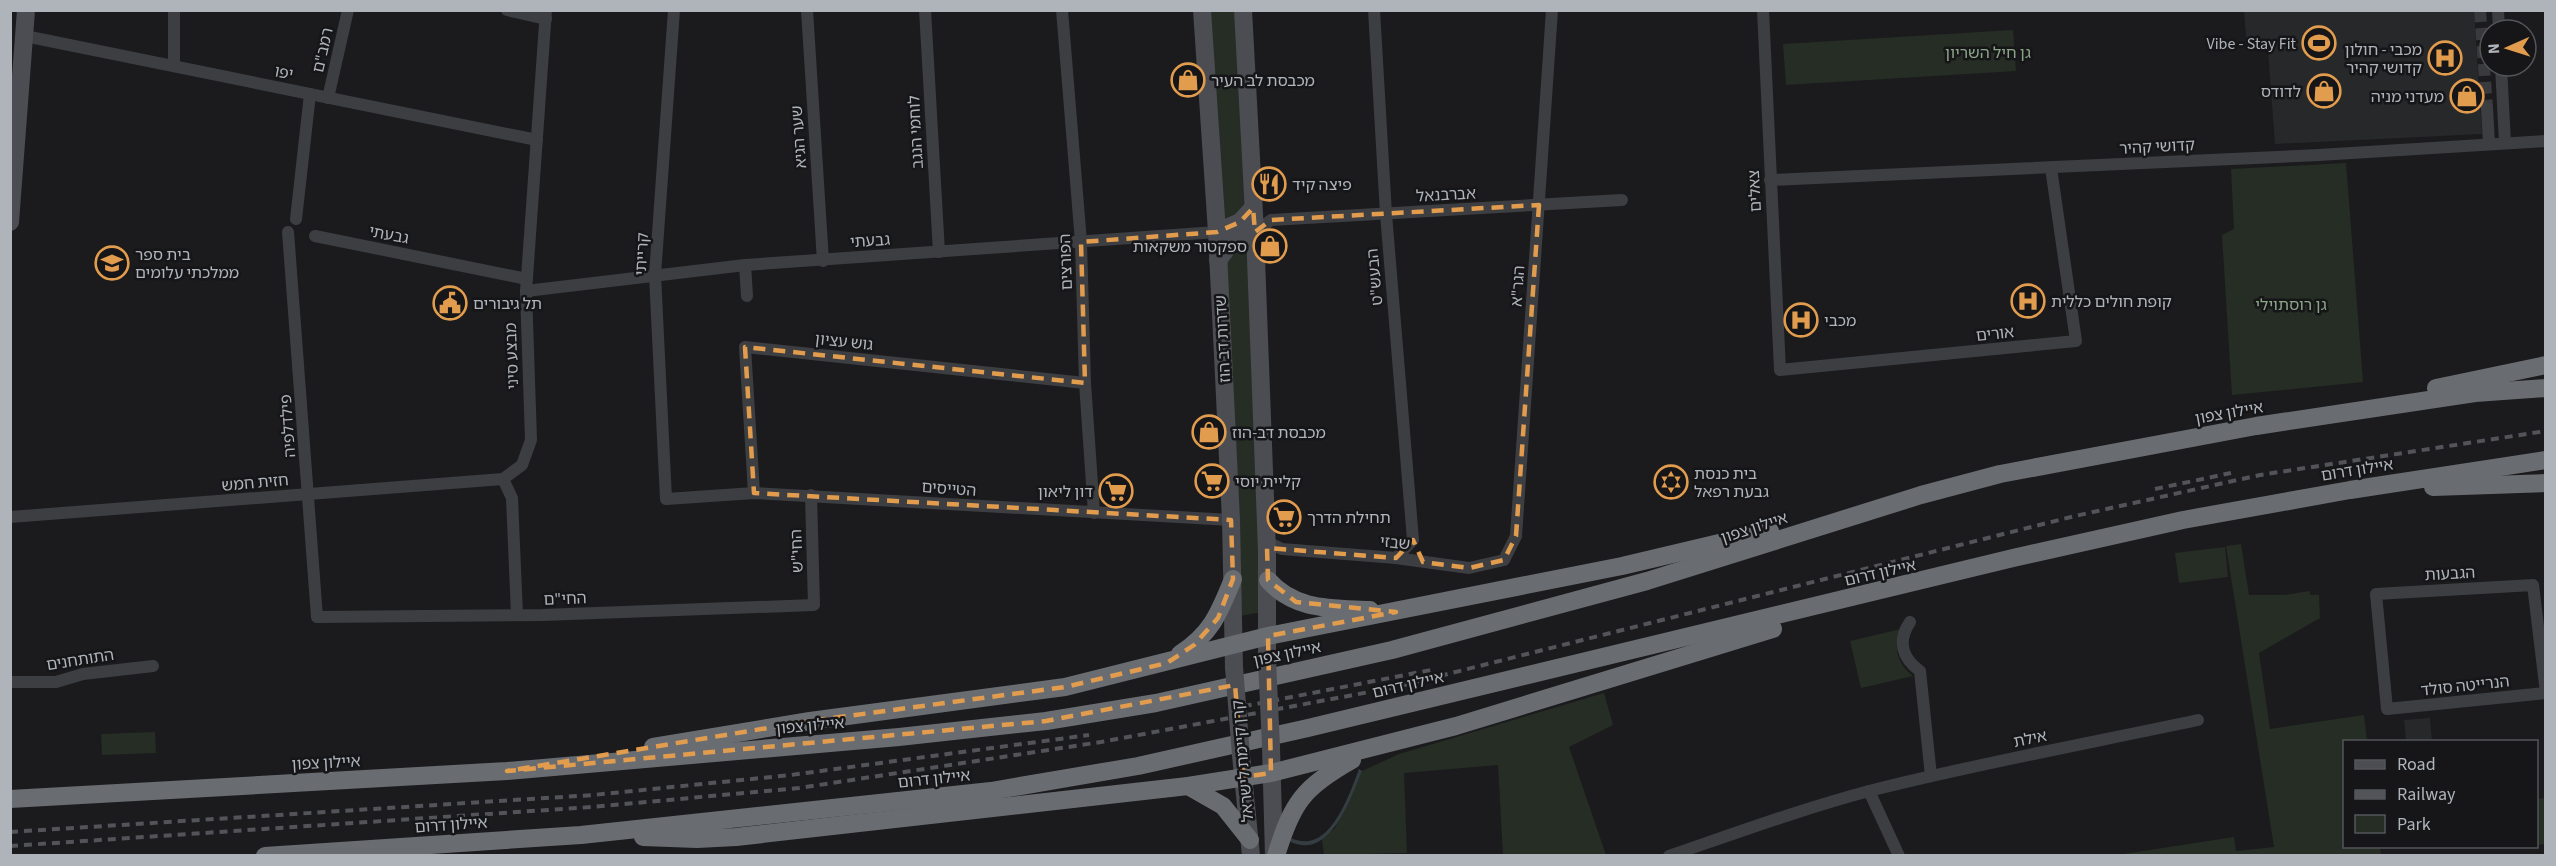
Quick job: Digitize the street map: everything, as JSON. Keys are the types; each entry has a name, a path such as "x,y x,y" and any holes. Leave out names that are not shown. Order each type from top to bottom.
{"highway":[{"path":"2299,420 2488,376 2546,365"},
{"name":"איילון צפון","path":"10,799 507,771 1046,721 1156,702 1392,650 1636,584 1921,495 2000,474 2235,430 2475,393 2546,388"},
{"name":"איילון דרום","path":"265,855 581,835 992,791 1138,766 1319,726 2183,520 2350,490 2546,460"},
{"path":"2350,490 2546,483"},
{"path":"507,771 810,721 1065,687 1268,636 1622,566 1921,495"},
{"path":"581,835 697,839 736,837 1188,786 1271,773 1456,726 1940,578"},
{"path":"1167,663 1206,634 1218,618 1233,579"},
{"path":"1268,580 1278,592 1310,606 1396,612"},
{"path":"1275,855 1284,829 1304,793 1324,776 1373,748"},
{"path":"1188,786 1223,806 1250,848"}],"street":[{"path":"10,222 15,114 26,10"},
{"path":"174,10 174,66"},
{"name":"רמב\"ם","path":"328,98 348,10"},
{"path":"507,10 546,15"},
{"name":"קרייתי","path":"666,499 655,275 674,10"},
{"name":"שער הגיא","path":"807,10 823,261"},
{"name":"לוחמי הנגב","path":"925,10 939,252"},
{"name":"הפורצים","path":"1062,10 1081,242 1085,383 1094,513"},
{"name":"שדרות דב הוז","path":"1202,10 1217,232 1231,520 1234,667"},
{"path":"1243,10 1272,551 1268,580 1268,636"},
{"name":"הבעש\"ט","path":"1374,10 1386,214 1413,540 1423,562"},
{"name":"הגר\"א","path":"1504,560 1516,536 1552,10"},
{"name":"צאלים","path":"1763,10 1780,370"},
{"name":"מבצע סיני","path":"503,479 522,465 531,440 526,285 546,15"},
{"name":"יפו","path":"25,36 537,140"},
{"path":"2502,78 2505,143"},
{"path":"296,219 310,94"},
{"path":"2487,108 2489,144"},
{"name":"קדושי קהיר","path":"1770,180 2051,168 2546,141"},
{"name":"אורים","path":"1780,370 2076,341 2051,168"},
{"name":"אברבנאל","path":"1271,220 1622,200"},
{"path":"1217,232 1240,222 1254,208"},
{"path":"1218,260 1231,243 1255,232 1271,220 1254,208"},
{"name":"פילדלפיה","path":"288,232 317,617"},
{"name":"גבעתי","path":"315,236 526,285 745,265 1217,232"},
{"path":"745,265 747,296"},
{"name":"גוש עציון","path":"754,493 745,347 1085,383"},
{"path":"503,479 512,498 517,615"},
{"name":"חזית חמש","path":"10,517 503,479"},
{"name":"הטייסים","path":"666,499 754,493 811,495 1231,520"},
{"name":"החי\"ש","path":"811,495 814,605"},
{"path":"1396,558 1413,540"},
{"name":"שבזי","path":"1272,551 1396,558 1469,567 1504,560"},
{"name":"הגבעות","path":"2387,709 2376,594 2533,585 2545,693"},
{"name":"החי\"ם","path":"317,617 517,615 814,605"},
{"path":"1910,622 1906,628 1904,651 1908,662 1920,671 1931,776"},
{"name":"קרן קיימת לישראל","path":"1268,636 1275,855"},
{"name":"התותחנים","path":"10,682 56,682 83,674 153,666"},
{"name":"קרן קיימת לישראל","path":"1234,667 1250,848"},
{"name":"הנרייטה סולד","path":"2387,709 2545,693"},
{"name":"אילת","path":"1669,855 1794,813 1869,791 2198,720"},
{"path":"1869,791 1899,855"}],"highlighted area":[{"path":"1539,205 1516,536 1504,560 1469,568 1423,562 1413,540 1396,558 1267,548 1268,580 1296,602 1396,612 1268,636 1271,773 1243,777 1235,685 1046,721 507,771 810,721 1065,687 1167,663 1194,645 1218,618 1233,579 1231,520 754,493 745,347 1085,383 1081,242 1217,232 1240,222 1253,208 1255,232 1271,220"}],"shaded area":[{"path":"2244,11 2474,11 2482,134 2275,144 2268,50 2247,47"},
{"path":"2430,718 2432,740 2406,740 2404,720"},
{"path":"1359,769 1362,771 1353,793 1332,830 1313,844 1300,845 1288,841 1289,838 1313,840 1329,829 1342,810"}],"green space":[{"path":"1202,11 1243,11 1253,208 1217,232"},
{"name":"גן חיל השריון","path":"2013,30 2016,71 1786,85 1783,44"},
{"name":"גן רוסתוילי","path":"2346,163 2363,382 2232,395 2222,235 2234,229 2231,169"},
{"path":"1255,232 1268,611 1234,617 1218,260"},
{"path":"2241,544 2249,595 2285,595 2310,591 2310,595 2319,595 2320,618 2259,653 2270,729 2364,715 2367,740 2343,740 2343,848 2380,848 2381,855 2117,855 2234,837 2236,851 2274,847 2226,546"},
{"path":"2225,547 2228,577 2179,583 2175,553"},
{"path":"1901,629 1897,642 1898,655 1900,661 1913,676 1861,688 1850,641"},
{"path":"1604,693 1613,725 1569,747 1606,855 1503,855 1498,765 1404,773 1407,853 1324,855 1322,839 1335,828 1362,771 1399,754"},
{"path":"155,732 156,753 102,755 101,734"},
{"path":"2545,798 2545,844 2538,845 2538,799"}],"tunnel":[{"path":"2480,10 2487,108"}],"railway":[{"path":"10,846 592,807 799,788 1101,742 1396,687 2075,516 2260,475 2546,431"},
{"path":"2155,489 2231,473"},
{"path":"1230,709 1436,669"},
{"path":"10,832 593,795 791,775 1089,735"}],"place":[{"name":"Vibe - Stay Fit","path":"2319,43"},
{"name":"מכבי - חולון קדושי קהיר","path":"2445,58"},
{"name":"מכבסת לב העיר","path":"1188,80"},
{"name":"לדודס","path":"2324,91"},
{"name":"מעדני מניה","path":"2467,96"},
{"name":"פיצה קיד","path":"1269,184"},
{"name":"ספקטור משקאות","path":"1270,246"},
{"name":"בית ספר ממלכתי עלומים","path":"112,263"},
{"name":"קופת חולים כללית","path":"2028,301"},
{"name":"תל גיבורים","path":"450,303"},
{"name":"מכבי","path":"1801,320"},
{"name":"מכבסת דב-הוז","path":"1209,432"},
{"name":"קליית יוסי","path":"1212,481"},
{"name":"בית כנסת גבעת רפאל","path":"1671,482"},
{"name":"דון ליאון","path":"1116,491"},
{"name":"תחילת הדרך","path":"1284,517"}]}
